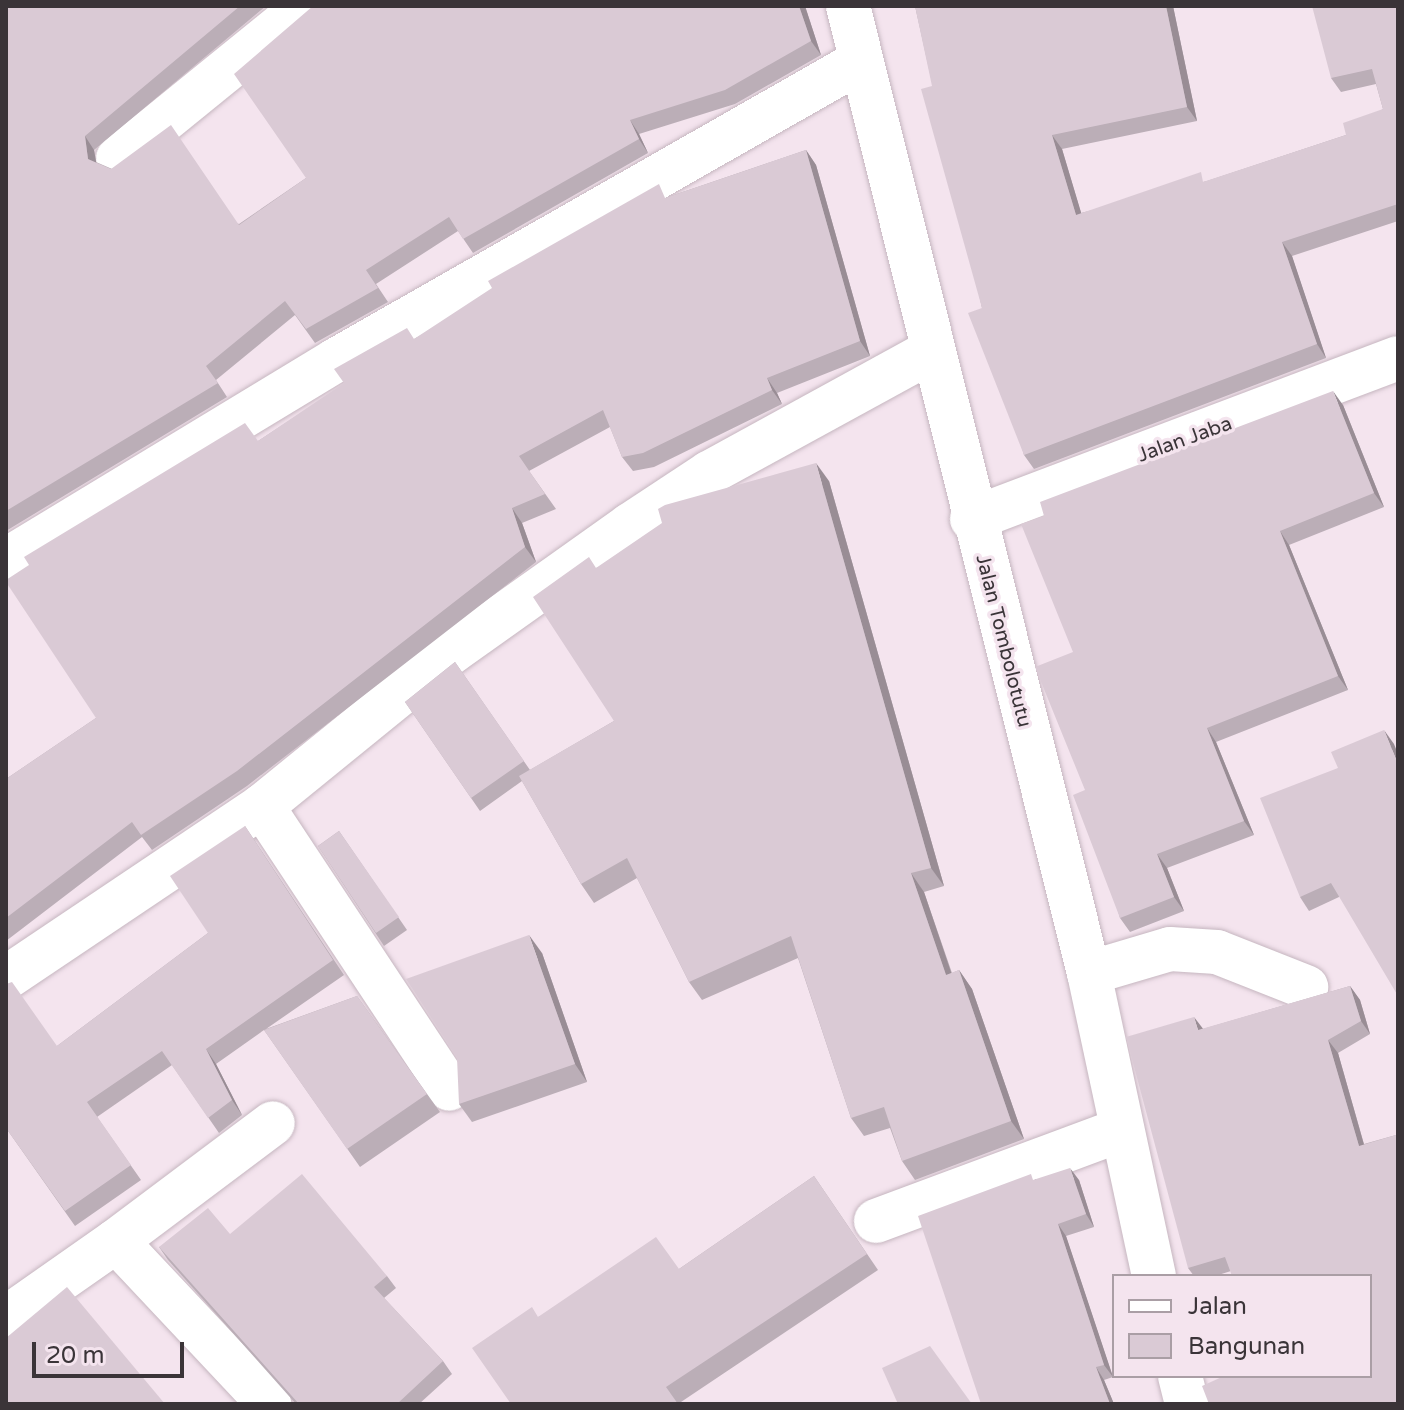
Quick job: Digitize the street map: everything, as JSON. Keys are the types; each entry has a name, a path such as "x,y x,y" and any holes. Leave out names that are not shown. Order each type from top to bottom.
{"street":[{"path":"118,158 305,6"},
{"name":"Jalan Tombolotutu","path":"848,6 930,352 1089,973 1118,1131 1154,1274"},
{"path":"6,560 336,360 861,61"},
{"path":"6,978 262,806 453,651 617,534 709,473 930,352"},
{"name":"Jalan Jaba","path":"972,519 1391,374"},
{"path":"262,806 449,1089"},
{"path":"1089,973 1170,949 1217,952 1306,987"},
{"path":"6,1318 116,1241 273,1123"},
{"path":"876,1221 1118,1131"},
{"path":"116,1241 269,1404"},
{"path":"1180,1378 1187,1404"}],"building":[{"path":"6,6 240,6 85,136 88,159 111,169 171,125 239,225 306,178 234,74 313,6 799,6 811,41 725,90 630,120 639,139 463,239 449,217 366,270 378,288 306,329 285,301 206,366 218,383 6,511"},
{"path":"915,6 1166,6 1187,107 1052,135 1076,215 1201,172 1203,182 1346,135 1343,123 1383,109 1372,69 1331,78 1312,6 1397,6 1398,204 1282,242 1317,344 1024,455 968,313 982,308 921,89 932,86"},
{"path":"806,150 860,341 767,378 772,390 643,453 622,457 603,410 519,456 545,494 512,508 525,547 237,771 141,835 132,822 6,918 6,779 96,718 6,582 29,565 24,557 245,423 258,441 344,383 334,369 407,328 414,339 492,288 488,281 659,184 665,198"},
{"path":"1333,391 1374,493 1280,531 1338,676 1207,728 1244,821 1157,854 1174,897 1120,918 1073,795 1085,790 1035,667 1073,652 1021,524 1044,516 1040,502"},
{"path":"816,463 931,868 911,873 946,975 959,970 1011,1121 902,1161 884,1107 851,1118 791,936 689,982 627,858 581,884 519,776 614,721 533,597 589,557 596,568 662,523 658,509 665,505"},
{"path":"455,662 524,761 471,798 405,702"},
{"path":"1384,730 1398,764 1398,996 1331,883 1300,897 1260,798 1338,768 1331,752"},
{"path":"245,826 333,960 206,1049 232,1100 208,1118 162,1051 87,1102 131,1165 65,1211 6,1128 6,984 12,982 57,1046 208,933 170,876"},
{"path":"339,831 399,917 376,933 318,846"},
{"path":"529,935 575,1064 459,1104 457,1058 406,979"},
{"path":"1350,986 1361,1021 1328,1040 1359,1146 1396,1135 1398,1143 1398,1404 1209,1404 1202,1386 1220,1378 1372,1378 1372,1274 1231,1274 1225,1257 1188,1268 1126,1037 1194,1017 1198,1030"},
{"path":"357,996 427,1094 347,1149 264,1030"},
{"path":"1070,1168 1086,1214 1058,1224 1104,1365 1096,1367 1110,1404 981,1404 918,1216 1031,1174 1033,1180"},
{"path":"302,1174 387,1276 374,1287 443,1361 397,1404 299,1404 159,1247 208,1208 230,1234"},
{"path":"814,1176 867,1254 666,1387 678,1404 511,1404 472,1348 532,1307 538,1317 656,1237 679,1269"},
{"path":"67,1287 165,1404 6,1404 6,1338"},
{"path":"930,1346 972,1404 898,1404 882,1368"}]}
